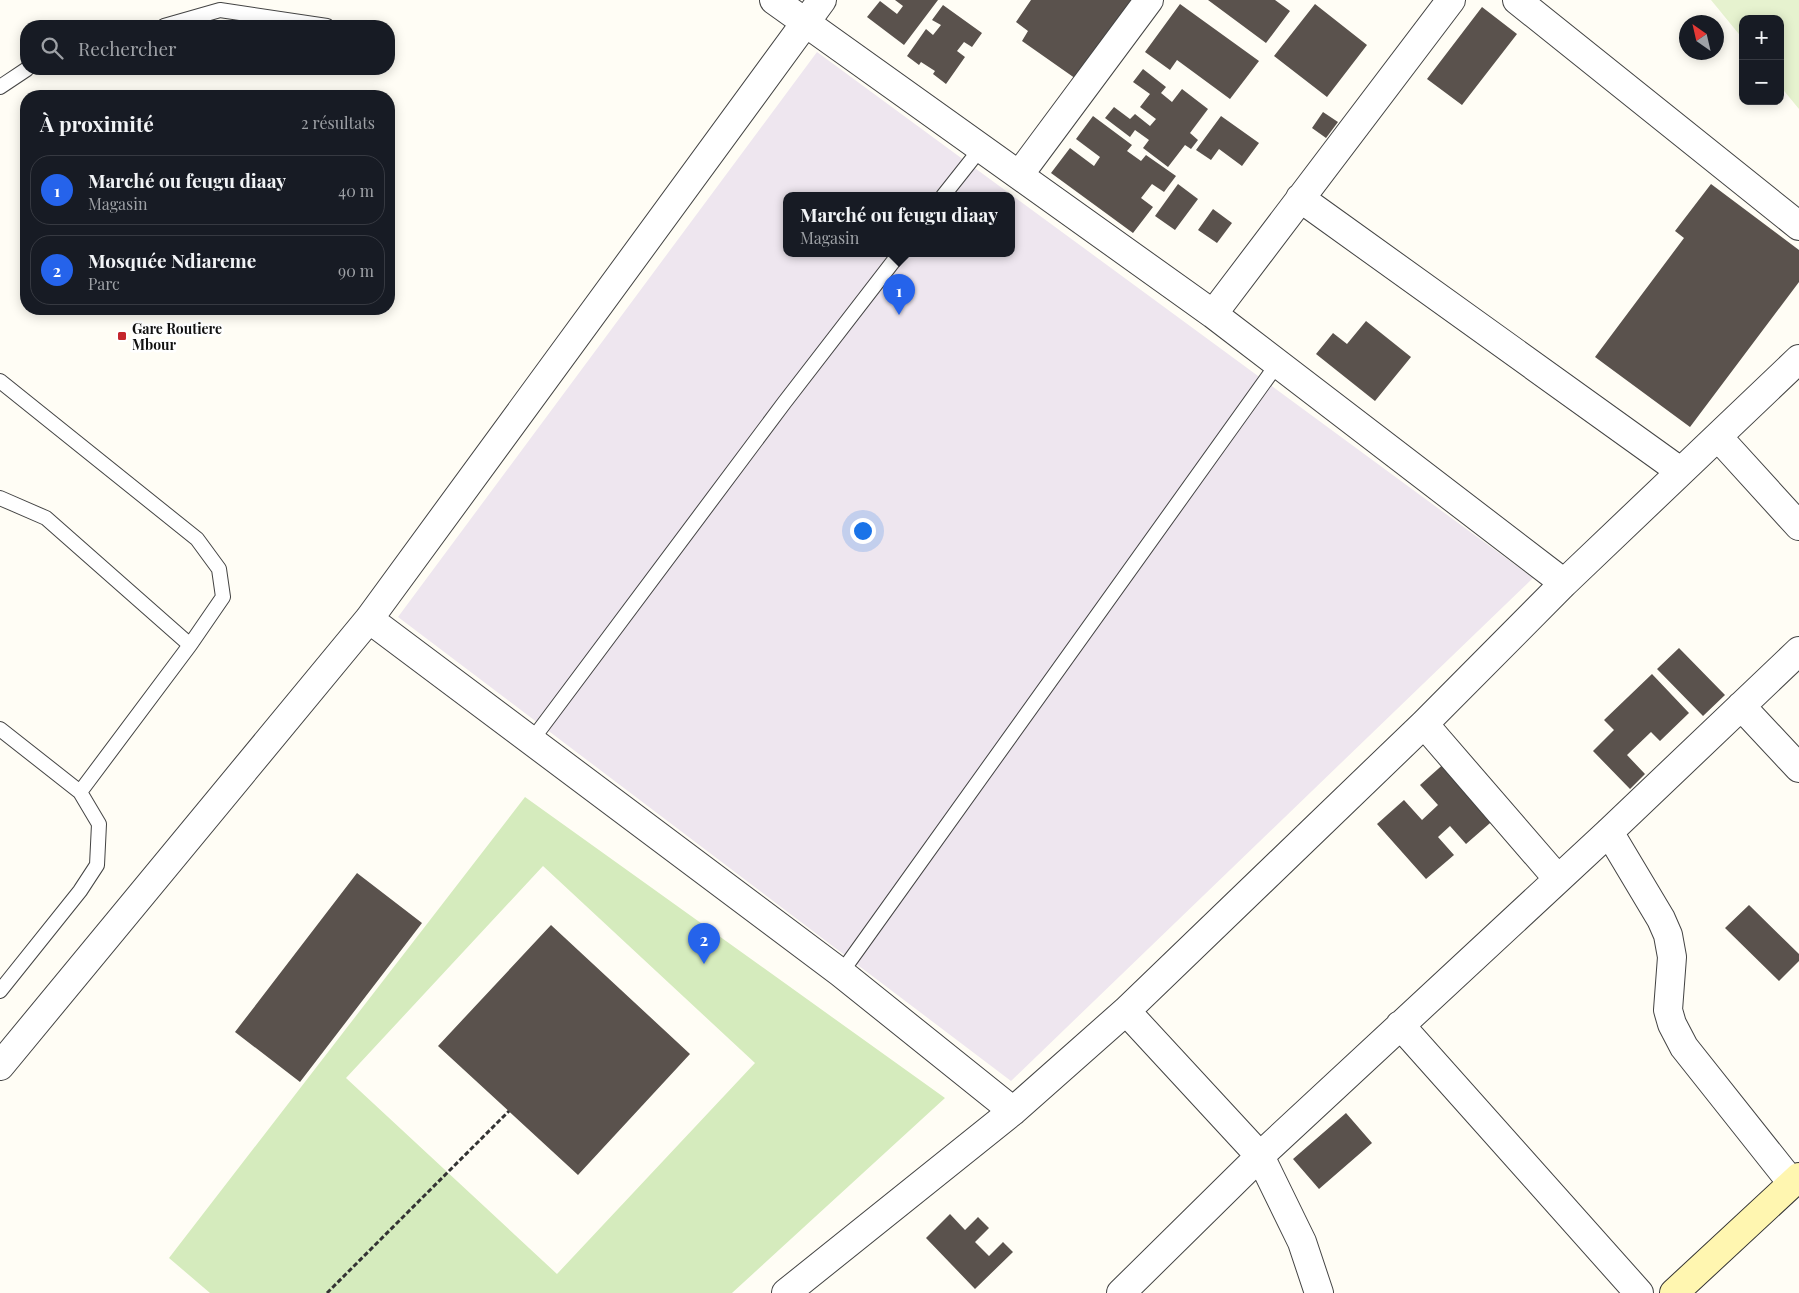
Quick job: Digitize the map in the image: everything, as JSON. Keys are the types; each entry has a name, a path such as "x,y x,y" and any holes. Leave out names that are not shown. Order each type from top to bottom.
{"main road":[{"path":"1674,1293 1796,1180"}],"street":[{"path":"774,0 1213,314 1564,583"},
{"path":"0,1066 369,619 822,0"},
{"path":"1019,175 1149,0"},
{"path":"1213,314 1451,0"},
{"path":"1518,0 1799,226"},
{"path":"1300,198 1680,471"},
{"path":"786,1293 1012,1111 1126,1011 1424,724 1564,583 1799,359"},
{"path":"1718,437 1799,526"},
{"path":"369,619 841,973 1012,1111"},
{"path":"1121,1293 1260,1156 1609,832 1799,651"},
{"path":"1741,706 1799,768"},
{"path":"1424,724 1558,879"},
{"path":"1609,832 1661,919 1668,935 1672,956 1668,1010 1672,1024 1684,1047 1796,1180"},
{"path":"1126,1011 1260,1156 1302,1242 1319,1293"},
{"path":"1400,1025 1639,1293"}],"lane":[{"path":"185,20 220,10 287,20"},
{"path":"0,87 20,74"},
{"path":"946,192 981,148"},
{"path":"532,740 778,410 897,257"},
{"path":"841,973 1278,363"},
{"path":"0,381 197,539 219,569 223,597 190,645 80,792"},
{"path":"0,498 46,518 190,645"},
{"path":"0,729 80,792 100,824 97,865 80,892 0,991"}],"path":[{"path":"327,1293 509,1111"}],"shaded area":[{"path":"817,52 1008,192 783,192 783,257 1015,257 1015,197 1533,578 1011,1081 398,617"}],"green space":[{"path":"1711,0 1799,0 1799,109 1784,91 1784,15 1739,15 1739,34"},
{"path":"525,797 945,1098 732,1293 210,1293 169,1258","holes":["543,866 755,1063 557,1274 346,1078"]}],"building":[{"path":"895,0 938,0 904,45 867,17 880,1 897,14 903,6"},
{"path":"1031,0 1137,0 1079,81 1022,41 1028,31 1016,22"},
{"path":"1208,0 1275,0 1290,11 1266,43"},
{"path":"1180,4 1259,61 1230,99 1177,60 1170,70 1145,52"},
{"path":"1315,4 1367,45 1327,97 1274,56"},
{"path":"943,5 982,33 972,47 964,42 957,51 965,57 946,84 933,74 935,71 921,62 919,65 907,56 926,29 933,35 941,25 932,20"},
{"path":"1482,7 1517,34 1462,105 1427,79"},
{"path":"1143,69 1166,87 1161,93 1172,102 1182,89 1208,109 1190,133 1198,140 1191,149 1185,145 1168,167 1143,148 1149,140 1135,130 1130,137 1105,118 1114,107 1130,119 1135,114 1150,126 1156,119 1140,107 1150,94 1133,82"},
{"path":"1323,112 1338,122 1326,138 1312,128"},
{"path":"1093,116 1132,145 1127,151 1141,161 1146,155 1176,176 1164,192 1152,184 1141,198 1153,207 1133,233 1051,173 1070,148 1094,166 1100,157 1076,139"},
{"path":"1221,116 1259,143 1242,166 1219,149 1211,160 1196,150"},
{"path":"1178,184 1198,199 1175,230 1155,216"},
{"path":"1711,184 1799,250 1799,282 1690,427 1595,357 1684,238 1675,231"},
{"path":"1213,209 1232,223 1217,243 1198,230"},
{"path":"1366,321 1411,357 1375,401 1316,354 1333,333 1347,344"},
{"path":"1679,648 1725,695 1703,716 1657,669"},
{"path":"1652,674 1689,713 1660,741 1651,732 1627,755 1645,774 1630,789 1593,751 1614,730 1604,720"},
{"path":"1447,761 1497,817 1466,844 1450,826 1438,837 1454,855 1426,879 1377,824 1404,800 1422,820 1438,805 1420,785"},
{"path":"357,873 422,923 300,1082 235,1032"},
{"path":"1749,905 1799,954 1799,961 1779,981 1725,928"},
{"path":"551,925 690,1054 578,1175 438,1046"},
{"path":"1346,1113 1372,1143 1319,1189 1293,1159"},
{"path":"950,1214 965,1230 978,1217 989,1228 975,1242 989,1256 1003,1242 1013,1252 975,1289 926,1238"}],"place":[{"name":"Marché ou feugu diaay","path":"899,315"},
{"name":"Gare Routiere Mbour","path":"122,336"},
{"name":"Mosquée Ndiareme","path":"704,964"}]}
